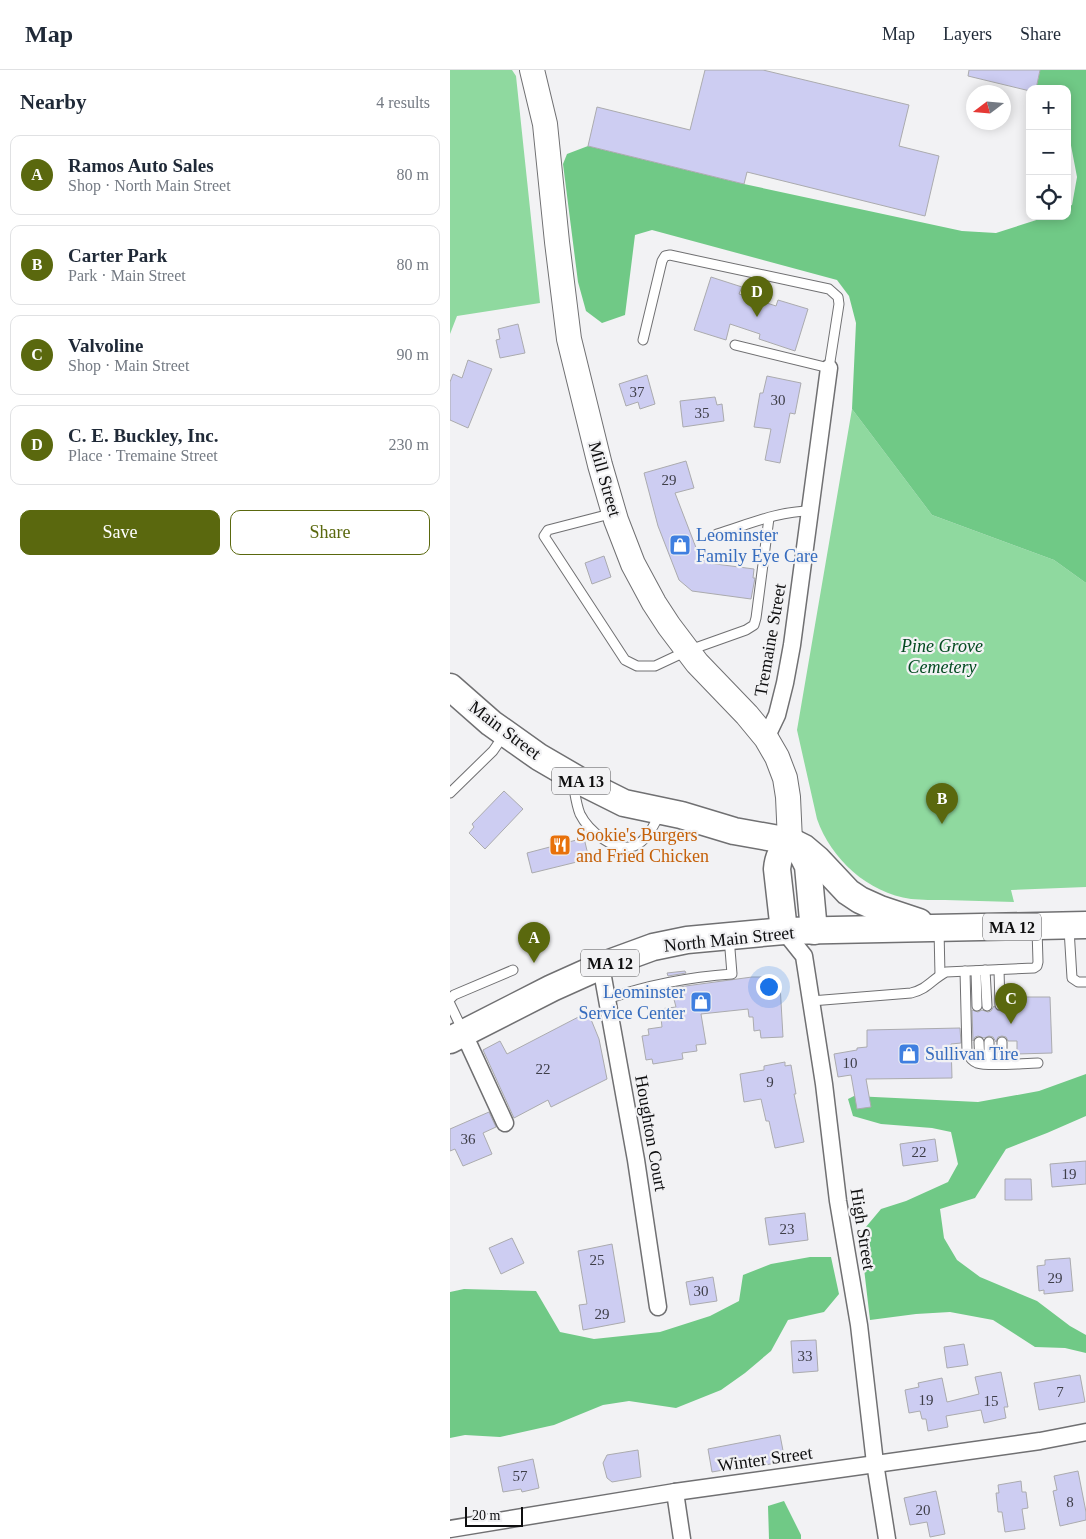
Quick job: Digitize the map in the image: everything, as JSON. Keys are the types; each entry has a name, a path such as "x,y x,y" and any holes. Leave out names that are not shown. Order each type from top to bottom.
{"main road":[{"name":"Mill Street","path":"533,72 545,124 569,339 600,465 614,513 632,564 654,603 687,650 766,738 777,757 785,778 789,809 790,841"},
{"name":"Main Street","path":"450,687 491,723 538,757 624,803 681,815 734,831 790,841"},
{"path":"790,841 804,848 848,892 860,900 880,909 939,928"},
{"path":"790,841 802,854 808,866 814,931"},
{"path":"784,931 777,869 780,854 790,841"},
{"name":"MA 12","path":"939,928 1078,925"},
{"name":"North Main Street","path":"457,1037 552,988 600,966 653,947 687,940 784,931 939,928"}],"street":[{"name":"Tremaine Street","path":"766,738 777,715 792,645 829,368"},
{"name":"High Street","path":"784,931 804,956 824,1084 838,1201 859,1325 875,1463 887,1539"},
{"path":"804,956 814,931"},
{"name":"Houghton Court","path":"600,966 636,1160 658,1307"},
{"path":"457,1037 505,1123"},
{"name":"Winter Street","path":"450,1529 675,1492 875,1463 1040,1442 1086,1432"},
{"path":"675,1492 682,1539"}],"lane":[{"path":"643,340 662,261 665,256 670,255 829,289 838,297 839,304 829,368 735,345"},
{"path":"717,534 791,512 810,511"},
{"path":"614,513 548,530 544,536 625,660 637,666 655,666 687,650 746,630 754,625 768,518"},
{"path":"450,793 493,751 506,733"},
{"path":"571,775 580,814 590,828 606,842 619,847 633,846 643,840 662,811"},
{"path":"1078,925 1072,978 1078,982 1086,982"},
{"path":"811,1001 912,993 925,988 946,972 1034,968 1038,962 1038,926"},
{"path":"939,928 940,975"},
{"path":"607,999 664,982 732,974 729,936"},
{"path":"450,999 454,995 512,970"},
{"path":"999,970 1000,1005"},
{"path":"965,971 967,1052 972,1060 985,1064 1038,1063"},
{"path":"980,971 987,1006"},
{"path":"977,1006 980,971"},
{"path":"450,1004 457,1037"},
{"path":"979,1042 985,1064"},
{"path":"985,1064 988,1042"},
{"path":"1002,1042 1002,1064"}],"green space":[{"path":"450,70 512,70 516,76 540,303 457,316 450,334"},
{"path":"1040,70 1086,70 1086,583 1054,560 932,515 852,409 856,323 849,296 837,280 652,230 635,235 625,315 602,323 586,311 578,282 563,164 567,154 588,146 744,184 962,231 996,233 1037,220 1071,220 1071,205 1077,177 1071,146 1071,85 1037,85"},
{"name":"Pine Grove Cemetery","path":"852,409 932,515 1054,560 1086,583 1086,887 1011,890 1014,902 911,899 880,890 866,882 842,860 823,834 817,819 797,730"},
{"path":"1086,1074 1086,1116 1006,1149 975,1198 940,1209 944,1238 957,1260 980,1277 1037,1301 1070,1326 1086,1335 1086,1353 1065,1348 1035,1347 993,1320 950,1312 870,1320 860,1234 881,1209 906,1201 948,1182 958,1164 951,1132 932,1128 881,1124 853,1116 848,1099 854,1096 978,1102 1039,1091"},
{"path":"810,1257 831,1257 839,1294 824,1312 788,1320 771,1351 721,1390 676,1408 629,1401 603,1405 554,1425 500,1437 465,1435 450,1438 450,1292 464,1289 536,1291 560,1332 594,1339 660,1332 710,1316 739,1301 743,1275 771,1264"},
{"path":"784,1501 801,1535 801,1539 769,1539 768,1506"}],"building":[{"path":"705,70 763,70 909,105 899,146 939,156 925,216 747,172 744,184 588,146 597,107 690,130"},
{"path":"969,70 1040,70 1037,85 1026,85 1026,90 968,76"},
{"path":"711,277 742,287 739,294 776,306 778,300 808,309 795,351 759,339 760,334 730,324 726,340 694,330"},
{"path":"518,324 525,353 500,358 496,340 500,339 498,329"},
{"path":"468,360 492,369 468,428 450,420 450,382 453,374 462,378"},
{"path":"647,375 655,404 640,409 638,402 626,406 619,384"},
{"path":"767,376 801,383 795,414 790,413 780,463 765,460 771,429 754,427 760,393 763,393"},
{"path":"715,397 717,405 722,404 724,421 683,427 680,401"},
{"path":"686,461 694,488 675,493 700,558 708,563 754,569 753,578 755,578 751,599 692,591 679,580 658,526 644,473"},
{"path":"604,556 611,577 592,584 585,563"},
{"path":"504,791 523,809 485,849 469,833 474,827 472,824"},
{"path":"584,838 589,859 532,873 527,853"},
{"path":"685,971 686,973 668,976 667,973"},
{"path":"752,977 770,977 770,984 780,984 783,1037 761,1038 760,1030 754,1031 753,1017 749,1017 748,1009 701,1014 706,1044 696,1045 697,1051 682,1053 683,1059 653,1064 652,1059 646,1060 642,1036 649,1035 648,1029 662,1027 660,1009 676,1007 671,988"},
{"path":"1017,997 1050,997 1052,1053 1017,1054 1017,1041 1008,1041 1006,1037 1002,1036 998,1037 996,1042 993,1037 989,1036 984,1038 978,1036 973,1041 972,1010 988,1012 994,1006 997,1010 1001,1011 1006,1005 1017,1005"},
{"path":"588,1012 599,1039 607,1079 551,1107 548,1100 514,1118 483,1050 500,1041 507,1054"},
{"name":"Sullivan Tire","path":"960,1028 961,1043 951,1044 952,1078 866,1079 871,1107 857,1109 851,1075 838,1077 834,1054 867,1047 867,1030"},
{"path":"785,1062 785,1066 791,1065 796,1094 794,1094 804,1142 775,1148 769,1121 766,1121 761,1099 744,1102 740,1074 764,1070 764,1066"},
{"path":"489,1112 496,1127 483,1133 492,1154 463,1166 455,1149 450,1151 450,1129"},
{"path":"935,1139 938,1161 903,1166 900,1144"},
{"path":"1086,1161 1086,1184 1052,1187 1050,1164"},
{"path":"1005,1179 1031,1179 1032,1200 1005,1200"},
{"path":"805,1213 808,1240 769,1245 765,1218"},
{"path":"512,1238 524,1263 501,1274 489,1248"},
{"path":"612,1244 625,1322 583,1330 579,1305 587,1304 578,1251"},
{"path":"1070,1258 1073,1291 1044,1294 1044,1290 1039,1291 1037,1266 1045,1265 1045,1260"},
{"path":"713,1277 717,1301 690,1305 686,1282"},
{"path":"816,1340 818,1371 793,1373 791,1341"},
{"path":"964,1344 968,1365 947,1368 944,1347"},
{"path":"1001,1372 1008,1407 1004,1407 1006,1418 984,1423 981,1410 946,1416 948,1427 928,1431 926,1419 922,1419 920,1411 909,1413 905,1390 919,1387 918,1383 942,1378 947,1402 979,1394 975,1377"},
{"path":"1080,1375 1085,1402 1039,1410 1034,1383"},
{"path":"780,1435 785,1461 746,1469 746,1466 712,1472 708,1449"},
{"path":"638,1450 641,1477 612,1482 607,1478 603,1463 607,1455"},
{"path":"533,1459 539,1488 522,1492 521,1489 503,1492 498,1467"},
{"path":"1078,1471 1086,1520 1060,1526 1053,1491 1057,1490 1054,1476"},
{"path":"1021,1481 1022,1492 1026,1492 1028,1508 1022,1509 1025,1529 1005,1532 1002,1512 998,1512 996,1493 999,1493 998,1485"},
{"path":"936,1491 945,1534 930,1537 927,1522 910,1525 904,1498"}],"place":[{"name":"C. E. Buckley, Inc.","path":"757,317"},
{"name":"Leominster Family Eye Care","path":"680,545"},
{"name":"Carter Park","path":"942,824"},
{"name":"Sookie's Burgers and Fried Chicken","path":"560,845"},
{"name":"Ramos Auto Sales","path":"534,963"},
{"name":"Leominster Service Center","path":"701,1002"},
{"name":"Valvoline","path":"1011,1024"},
{"name":"Sullivan Tire","path":"909,1054"}]}
